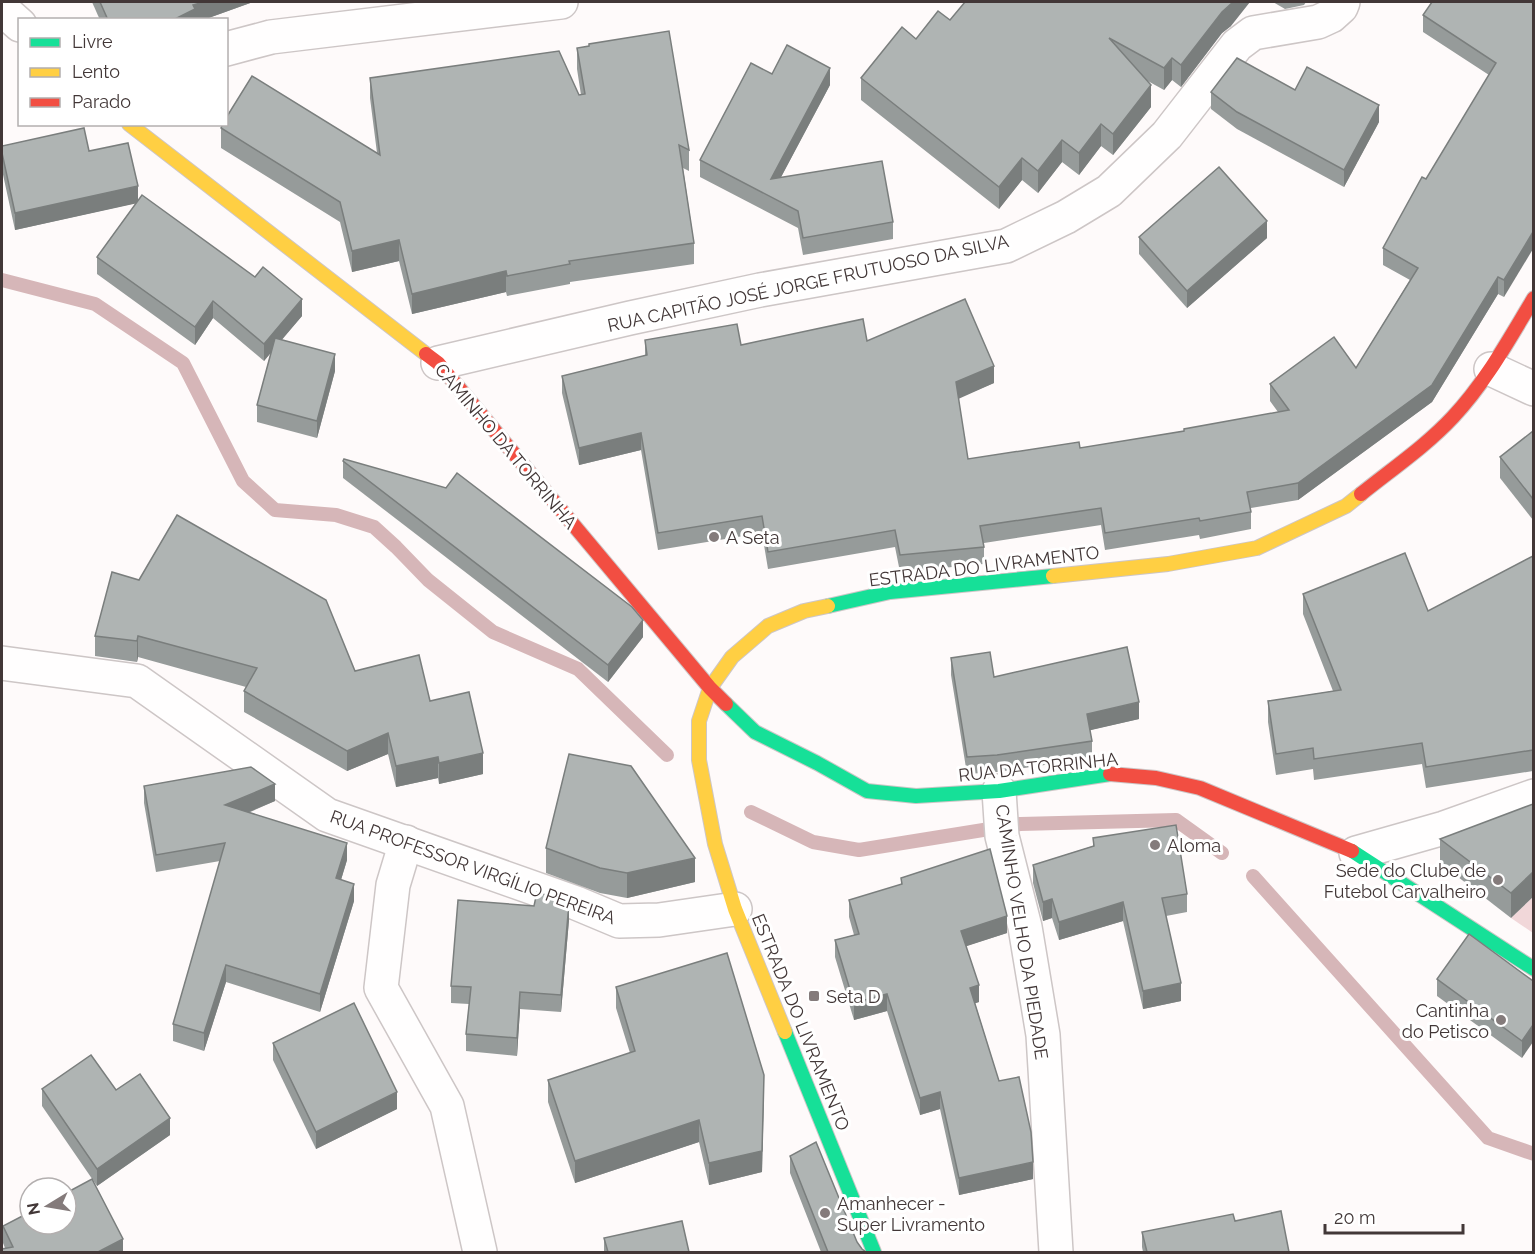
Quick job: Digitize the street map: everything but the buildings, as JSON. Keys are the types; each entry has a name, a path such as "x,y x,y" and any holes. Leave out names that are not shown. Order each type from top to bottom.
{"street":[{"path":"228,48 271,37 561,2"},
{"name":"RUA CAPITÃO JOSÉ JORGE FRUTUOSO DA SILVA","path":"438,363 760,290 1006,246 1066,217 1109,191 1167,135 1237,45 1253,33 1318,22 1331,16 1343,2"},
{"path":"2,9 18,24"},
{"name":"CAMINHO DA TORRINHA","path":"132,126 438,363 710,688"},
{"name":"ESTRADA DO LIVRAMENTO","path":"874,1252 735,909 715,844 699,760 699,721 710,688 732,657 768,626 804,611 890,592 1168,564 1257,548 1346,506 1454,416 1491,369 1533,298"},
{"path":"1491,369 1533,389"},
{"name":"RUA PROFESSOR VIRGÍLIO PEREIRA","path":"2,663 137,681 327,815 576,903 619,921 659,920 735,909"},
{"name":"RUA DA TORRINHA","path":"710,688 755,732 867,791 916,796 999,790 1110,774 1156,778 1200,788 1356,853 1533,969"},
{"name":"CAMINHO VELHO DA PIEDADE","path":"999,790 1002,836 1025,927 1042,1035 1056,1252"},
{"path":"1356,853 1444,828 1533,795"},
{"path":"406,842 393,885 381,988 447,1106 480,1252"}],"shaded area":[{"path":"1533,897 1533,933 1511,918"}],"waterway":[{"path":"2,280 95,304 183,363 243,481 275,510 336,515 374,527 428,580 493,632 578,669 667,755"},
{"path":"751,812 813,842 859,850 1020,824 1176,820 1222,853"},
{"path":"1253,876 1488,1138 1534,1154"}],"traffic: fast":[{"path":"828,606 890,592 1053,576"},
{"path":"726,704 755,732 867,791 916,796 999,791 1110,774"},
{"path":"1352,851 1534,969"},
{"path":"785,1032 874,1252"}],"traffic: slow":[{"path":"132,126 426,354"},
{"path":"1053,576 1168,564 1257,548 1346,506 1361,494"},
{"path":"785,1032 735,909 715,844 699,760 699,721 710,688 732,657 768,626 804,611 828,606"}],"traffic: jam":[{"path":"1361,494 1432,438 1465,404 1496,360 1534,298"},
{"path":"426,354 438,363 710,688 726,704"},
{"path":"1110,774 1156,778 1200,788 1352,851"}],"place":[{"name":"A Seta","path":"714,537"},
{"name":"Aloma","path":"1155,845"},
{"name":"Sede do Clube de Futebol Carvalheiro","path":"1498,880"},
{"name":"Seta D","path":"814,996"},
{"name":"Cantinha do Petisco","path":"1501,1020"},
{"name":"Amanhecer - Super Livramento","path":"825,1213"}]}
